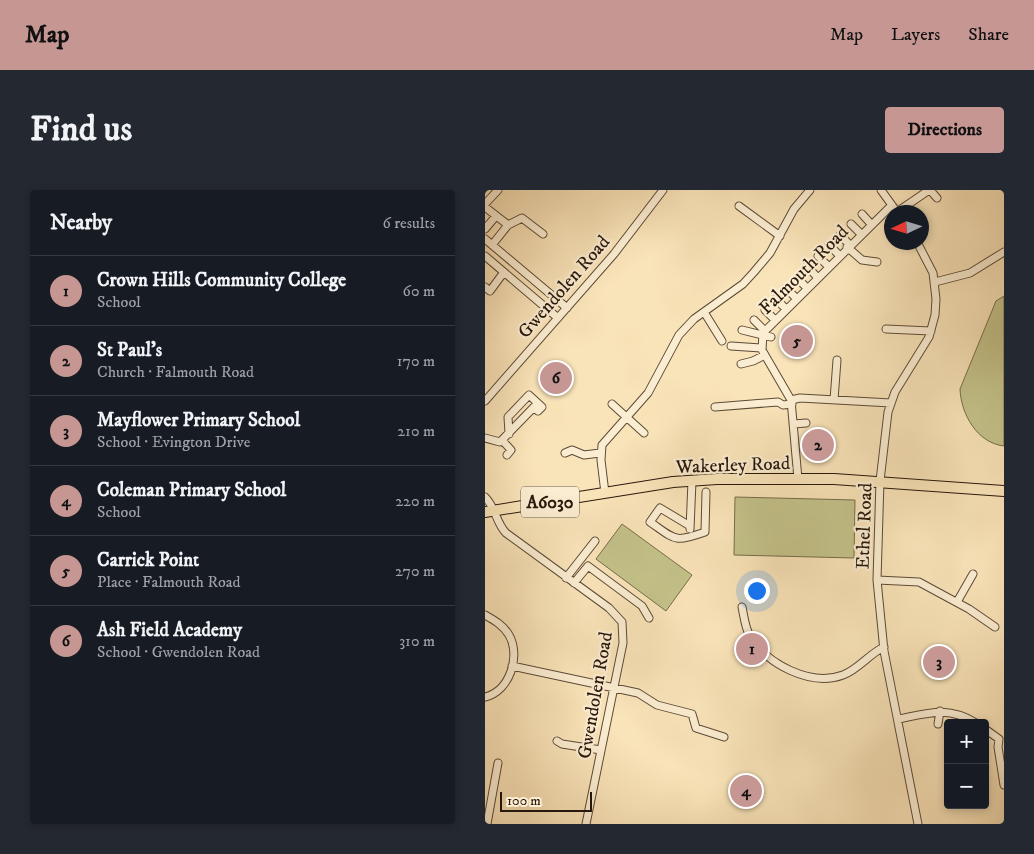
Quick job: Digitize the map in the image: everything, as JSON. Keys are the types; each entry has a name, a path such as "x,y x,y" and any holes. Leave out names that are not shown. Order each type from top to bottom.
{"highway":[{"name":"Wakerley Road","path":"490,511 692,481 799,479 880,481 1004,491"}],"street":[{"path":"498,190 485,206 508,225"},
{"name":"Gwendolen Road","path":"485,401 614,254 663,190"},
{"path":"605,493 600,453 602,445 648,392 679,335 694,319 743,284 770,253 794,209 809,190"},
{"path":"881,190 892,205"},
{"path":"907,205 929,190 937,198"},
{"path":"739,206 780,236"},
{"name":"Falmouth Road","path":"763,352 763,333 839,255 884,212"},
{"path":"862,214 871,224"},
{"path":"485,229 496,216"},
{"path":"493,245 508,225 522,218 543,234"},
{"path":"851,224 861,234"},
{"path":"840,235 862,260 877,262"},
{"path":"485,238 567,308"},
{"path":"829,245 839,255"},
{"name":"Ethel Road","path":"918,824 884,647 877,580 880,481 885,430 891,403 931,331 935,315 935,282 928,260 922,250"},
{"path":"935,282 970,273 1004,252"},
{"path":"485,256 559,318"},
{"path":"818,256 828,266"},
{"path":"807,266 817,277"},
{"path":"485,287 490,291 504,272"},
{"path":"797,278 807,288"},
{"path":"786,288 796,298"},
{"path":"776,299 786,309"},
{"path":"765,310 775,320"},
{"path":"703,312 722,341"},
{"path":"754,320 763,333 771,338"},
{"path":"886,329 931,331"},
{"path":"742,330 763,333"},
{"path":"731,346 763,352 772,365 791,402 799,479"},
{"path":"741,364 753,362 763,352"},
{"path":"772,365 780,360"},
{"path":"834,400 837,360"},
{"path":"485,438 500,442 509,434 534,408 538,411 542,406 529,395 509,417 509,434"},
{"path":"715,407 778,402 783,405 822,397 842,401 891,403"},
{"path":"612,404 645,433"},
{"path":"794,424 806,422"},
{"path":"502,440 511,450 507,455"},
{"path":"565,453 572,450 584,455 600,453"},
{"path":"690,537 692,481"},
{"path":"690,526 660,508 650,522 675,540 705,532 706,492"},
{"name":"Gwendolen Road","path":"485,497 490,511 506,534 609,608 622,622 623,643 587,824"},
{"path":"566,578 595,541"},
{"path":"574,584 588,566 642,606 649,618"},
{"path":"957,602 973,574"},
{"path":"877,580 919,582 957,602 995,628"},
{"path":"742,607 748,634 758,648 771,660 803,674 830,677 845,674 874,652 884,647"},
{"path":"485,615 500,624 509,635 513,647 512,666 507,681 489,696 485,696"},
{"path":"512,666 614,687 645,696 657,705 692,714 696,728 724,737"},
{"path":"939,724 940,711"},
{"path":"899,719 940,711 961,714 970,719"},
{"path":"989,732 1002,740 998,747 1004,785"},
{"path":"557,741 562,744 601,750"},
{"path":"487,824 487,812 498,763"}],"shaded area":[{"path":"1004,296 1004,446 994,444 986,439 972,426 963,408 960,389 996,301"},
{"path":"735,497 855,500 854,558 734,555"},
{"path":"622,524 692,575 666,611 596,559"}],"place":[{"name":"Carrick Point","path":"797,341"},
{"name":"Ash Field Academy","path":"556,378"},
{"name":"St Paul's","path":"818,445"},
{"name":"Crown Hills Community College","path":"752,649"},
{"name":"Mayflower Primary School","path":"939,662"},
{"name":"Coleman Primary School","path":"746,791"}]}
